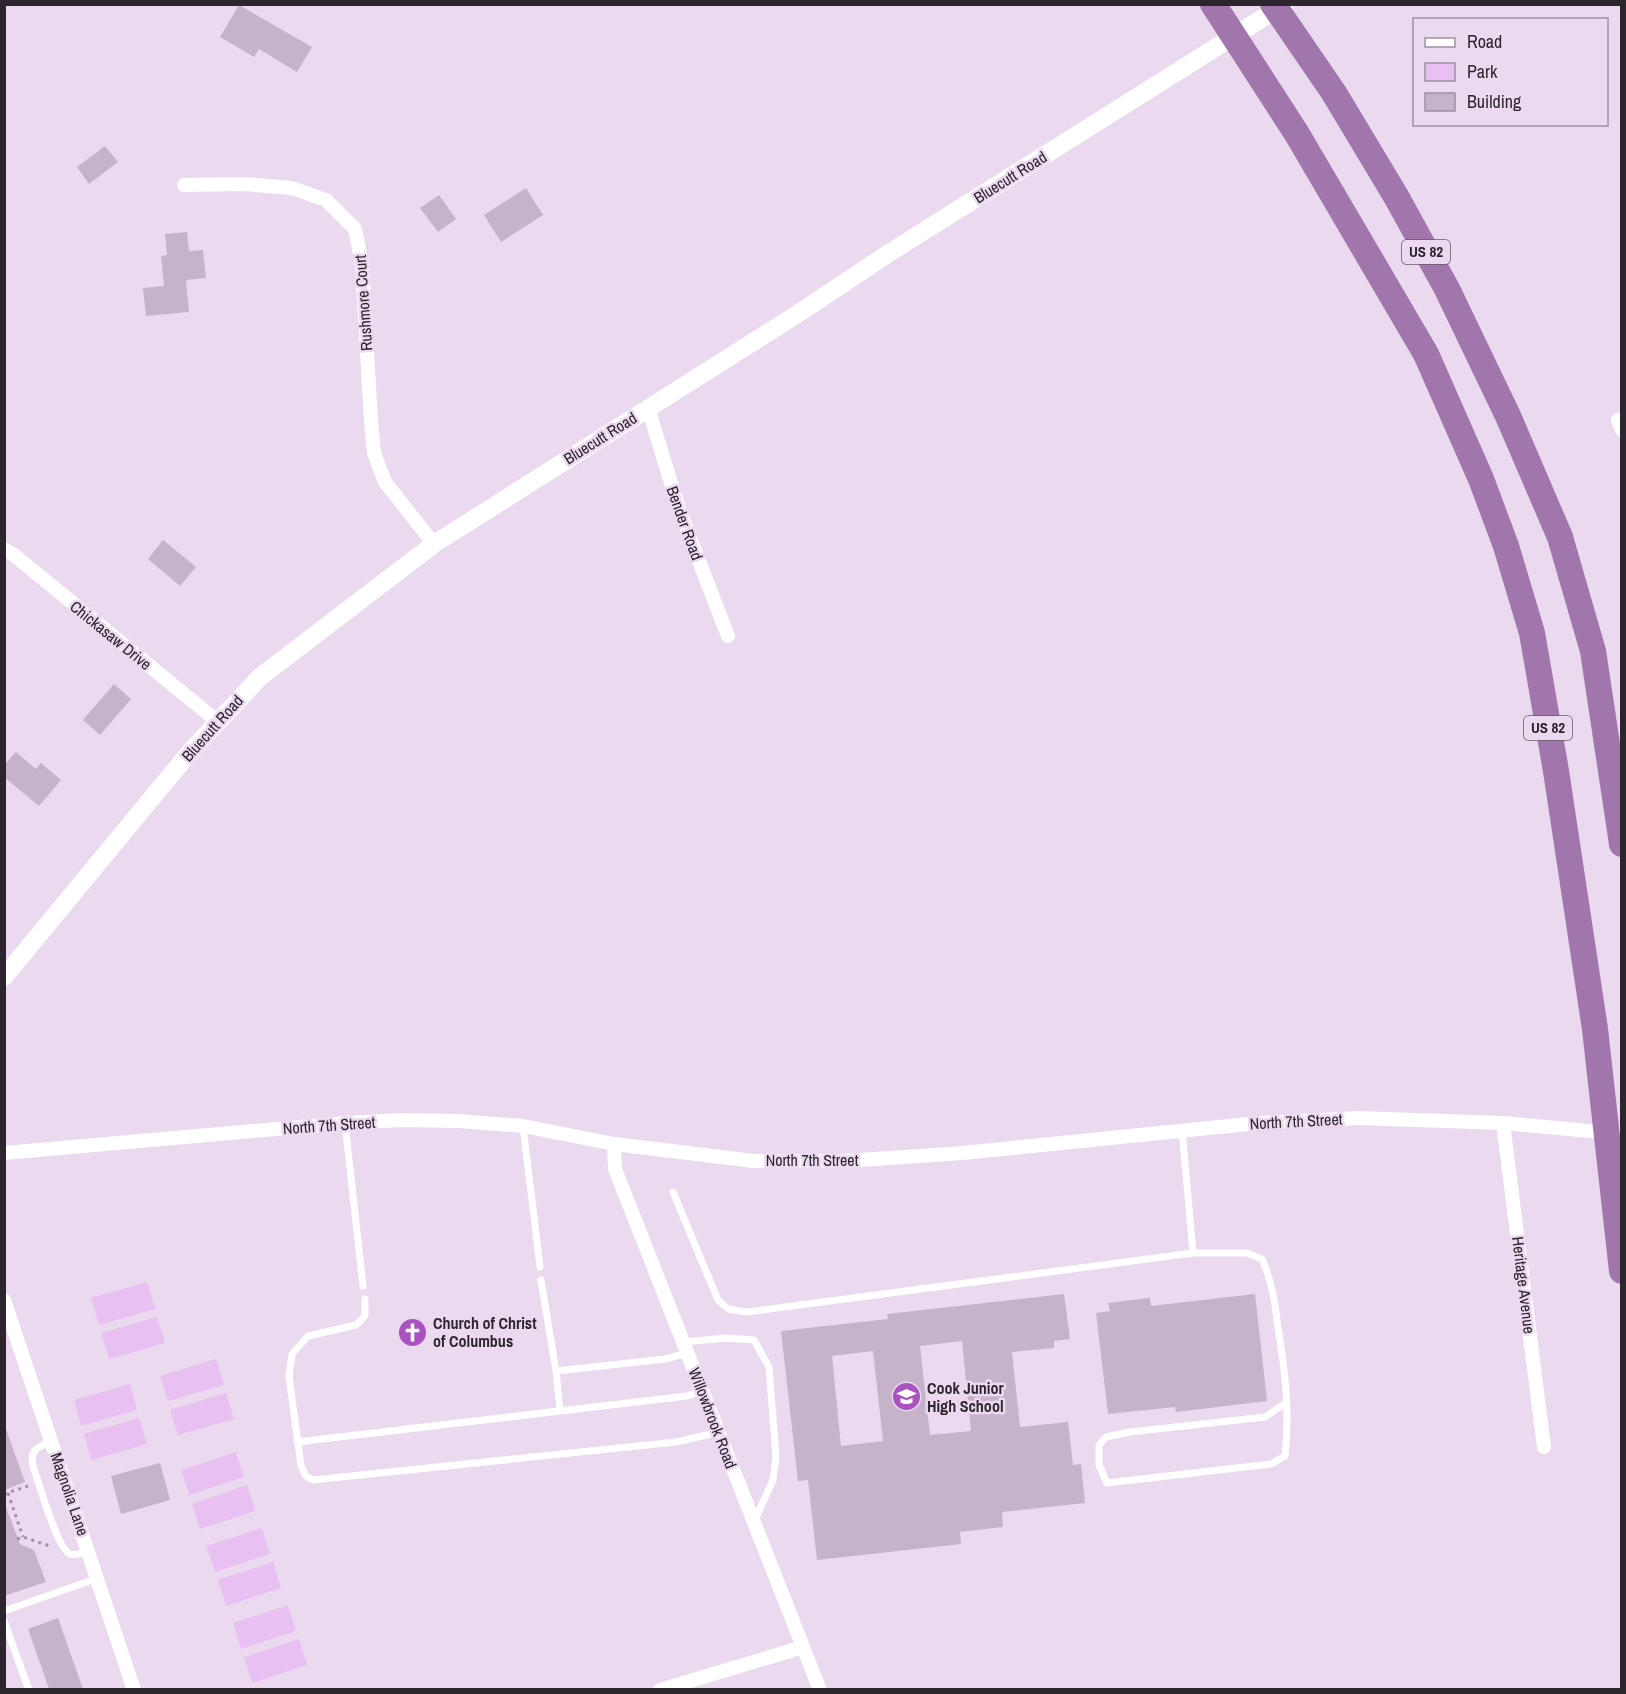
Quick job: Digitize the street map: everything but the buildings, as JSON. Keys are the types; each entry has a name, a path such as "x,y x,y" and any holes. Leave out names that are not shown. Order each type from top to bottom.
{"highway":[{"name":"US 82","path":"1213,4 1297,134 1426,354 1481,479 1506,546 1532,633 1556,771 1595,1029 1622,1271"},
{"name":"US 82","path":"1273,4 1334,93 1447,289 1508,416 1560,537 1593,651 1622,844"}],"street":[{"name":"Bluecutt Road","path":"4,977 217,721 260,677 434,544 908,241 1285,4"},
{"name":"Rushmore Court","path":"184,184 243,184 292,188 326,200 355,230 362,264 370,421 374,453 386,482 434,544"},
{"name":"Bender Road","path":"648,408 680,512 728,636"},
{"name":"Chickasaw Drive","path":"4,549 217,721"},
{"name":"North 7th Street","path":"4,1153 345,1123 413,1120 523,1126 614,1144 754,1161 845,1161 963,1153 1258,1123 1358,1118 1503,1123 1622,1134"},
{"name":"Heritage Avenue","path":"1503,1123 1544,1447"},
{"name":"Willowbrook Road","path":"614,1144 615,1169 820,1689"},
{"name":"Magnolia Lane","path":"4,1300 134,1689"},
{"path":"660,1689 803,1647"}],"lane":[{"path":"345,1123 363,1286"},
{"path":"523,1126 540,1267"},
{"path":"1182,1130 1193,1252"},
{"path":"673,1192 718,1300 728,1309 747,1312 1193,1252 1247,1253 1262,1259 1270,1277 1285,1369 1287,1402 1288,1424 1285,1456 1271,1464 1107,1483 1099,1465 1099,1445 1106,1437 1130,1432 1265,1417 1287,1402"},
{"path":"541,1280 560,1411"},
{"path":"366,1299 366,1316 356,1325 308,1336 292,1354 289,1376 297,1442 301,1466 306,1476 313,1480 676,1442 719,1432"},
{"path":"556,1371 665,1359 686,1347 726,1338 754,1340 769,1367 776,1457 773,1480 754,1523"},
{"path":"297,1442 687,1396 703,1391"},
{"path":"52,1441 33,1451 31,1458 33,1467 60,1543 69,1554 76,1555 89,1551"},
{"path":"4,1611 98,1578"},
{"path":"4,1621 28,1689"}],"path":[{"path":"23,1537 6,1494 33,1485"},
{"path":"17,1539 23,1537 55,1548"}],"green space":[{"path":"147,1282 155,1309 99,1325 91,1298"},
{"path":"157,1317 165,1343 109,1359 101,1333"},
{"path":"216,1359 224,1385 168,1401 160,1376"},
{"path":"130,1384 137,1410 81,1426 74,1400"},
{"path":"226,1393 234,1419 178,1435 170,1410"},
{"path":"139,1418 147,1444 91,1460 84,1434"},
{"path":"236,1452 244,1477 189,1495 181,1470"},
{"path":"247,1485 255,1511 200,1529 192,1504"},
{"path":"262,1528 270,1554 215,1572 206,1546"},
{"path":"273,1562 281,1588 226,1606 218,1580"},
{"path":"288,1605 296,1631 241,1649 233,1623"},
{"path":"299,1639 307,1665 252,1683 244,1657"}],"place":[{"name":"Church of Christ of Columbus","path":"412,1332"},
{"name":"Cook Junior High School","path":"906,1397"}]}
